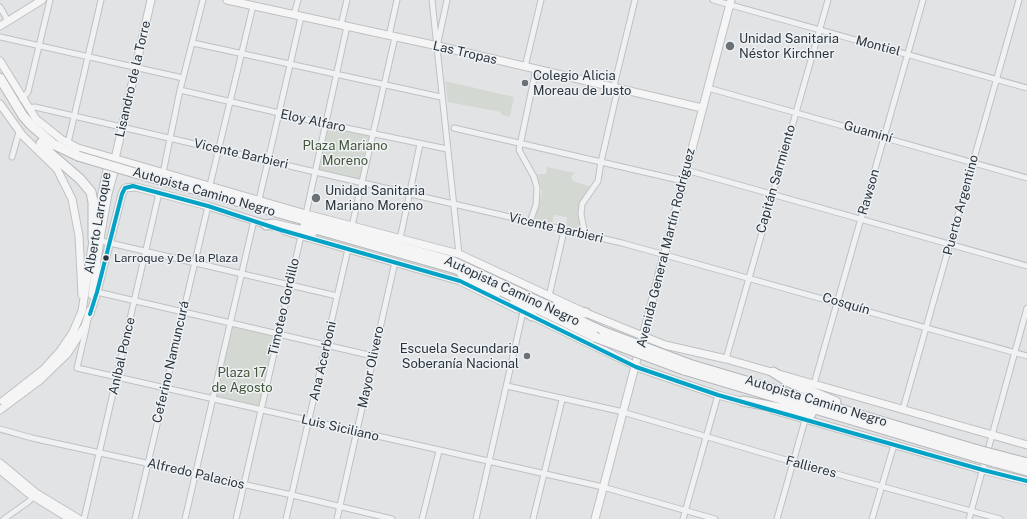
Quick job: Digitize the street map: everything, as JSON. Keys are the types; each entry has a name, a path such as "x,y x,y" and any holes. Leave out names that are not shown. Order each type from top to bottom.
{"highway":[{"name":"Autopista Camino Negro","path":"0,78 23,116 31,125 53,144 79,159"},
{"name":"Autopista Camino Negro","path":"0,89 18,119 41,143 56,152 456,269 599,335 686,367 897,434 996,458 1027,463"},
{"path":"41,143 51,154 80,179 91,192 96,240"},
{"name":"Autopista Camino Negro","path":"134,175 398,242 452,261 485,276 599,335"},
{"path":"266,225 273,224 329,237 352,239"},
{"path":"352,226 356,229 398,242"},
{"path":"456,269 532,316"},
{"path":"485,276 500,280 564,309 586,313"},
{"name":"Autopista Camino Negro","path":"686,367 872,418 977,453"},
{"path":"773,372 787,381 872,418"},
{"path":"743,401 829,417 897,434"},
{"name":"Autopista Camino Negro","path":"996,458 1027,471"}],"street":[{"path":"0,26 42,0"},
{"path":"22,99 28,92 50,0"},
{"path":"68,144 101,0"},
{"name":"Lisandro de la Torre","path":"115,159 151,0"},
{"path":"163,173 180,90 203,0"},
{"name":"Las Tropas","path":"227,0 250,3 297,16 438,46 702,108"},
{"path":"259,200 289,65 297,16 298,0"},
{"path":"306,214 337,76 347,0"},
{"path":"0,61 28,108 44,127 68,144 163,173 352,226 364,183 374,134 397,0"},
{"path":"432,0 438,46 441,97 459,254"},
{"path":"438,46 447,0"},
{"path":"526,66 541,0"},
{"path":"585,235 581,214 582,204 598,181 635,0"},
{"name":"Montiel","path":"713,0 730,2 819,31 908,54 1027,88"},
{"name":"Capitán Sarmiento","path":"726,359 828,0"},
{"name":"Rawson","path":"814,384 923,0"},
{"name":"Puerto Argentino","path":"903,409 1019,0"},
{"name":"Avenida General Martín Rodríguez","path":"595,519 636,367 730,2"},
{"path":"210,185 241,53 250,3"},
{"path":"0,7 8,21"},
{"path":"0,37 183,78"},
{"path":"193,43 337,76 441,97"},
{"path":"530,222 536,205 537,188 530,169 520,156 520,143 536,69"},
{"name":"Guaminí","path":"708,88 1027,178"},
{"name":"Eloy Alfaro","path":"180,90 327,124 447,149"},
{"path":"0,104 19,132 57,169 72,198 79,236 83,305"},
{"name":"Vicente Barbieri","path":"28,108 35,107 315,171 664,254"},
{"path":"454,128 683,180"},
{"path":"12,157 19,132"},
{"path":"420,144 398,242 459,254 586,313 665,345 726,359 1027,445"},
{"name":"Alberto Larroque","path":"0,404 44,369 61,350 78,324 96,240 105,179 109,162 115,159"},
{"path":"686,170 1027,266"},
{"path":"89,316 97,292 122,194 128,187 136,186 208,206 301,236 467,284 636,367 718,395 982,470 1027,481"},
{"name":"Aníbal Ponce","path":"84,519 159,193"},
{"name":"Ceferino Namuncurá","path":"135,519 208,206"},
{"path":"185,519 254,220"},
{"path":"549,296 564,231"},
{"path":"79,236 337,296"},
{"name":"Timoteo Gordillo","path":"236,519 262,410 277,335 301,236"},
{"name":"Alberto Larroque","path":"0,410 39,381 58,364 74,346 89,316 96,240"},
{"name":"Ana Acerboni","path":"286,519 348,249"},
{"name":"Cosquín","path":"664,254 1027,356"},
{"name":"Mayor Olivero","path":"337,519 395,262"},
{"path":"97,292 134,302 373,356"},
{"path":"969,519 1027,308"},
{"path":"476,519 523,312"},
{"name":"Luis Siciliano","path":"89,316 77,368 604,487 715,519"},
{"name":"Fallieres","path":"507,386 623,413 1000,519"},
{"path":"683,519 718,395"},
{"path":"533,519 562,400"},
{"path":"777,519 805,420"},
{"name":"Alfredo Palacios","path":"0,429 32,438 292,495 392,519"},
{"path":"872,519 894,445"},
{"path":"422,519 438,450"},
{"path":"0,463 35,495 79,519"},
{"path":"0,470 70,519"},
{"path":"4,519 35,495"}],"green space":[{"path":"445,81 514,97 510,117 501,115 501,112 448,102"},
{"name":"Plaza Mariano Moreno","path":"327,124 374,134 364,181 315,171"},
{"path":"547,167 575,173 571,176 573,181 592,187 579,205 579,229 566,226 567,217 554,215 552,223 535,220 542,192 537,174 546,174"},
{"name":"Plaza 17 de Agosto","path":"230,324 277,335 261,410 213,399"}],"transit line":[{"path":"90,314 122,194 125,188 133,186 208,206 281,230 460,281 636,367 718,395 983,470 1027,481"}],"place":[{"name":"Unidad Sanitaria Néstor Kirchner","path":"730,46"},
{"name":"Colegio Alicia Moreau de Justo","path":"525,83"},
{"name":"Unidad Sanitaria Mariano Moreno","path":"316,198"},
{"name":"Larroque y De la Plaza","path":"106,258"},
{"name":"Escuela Secundaria Soberanía Nacional","path":"527,356"}]}
